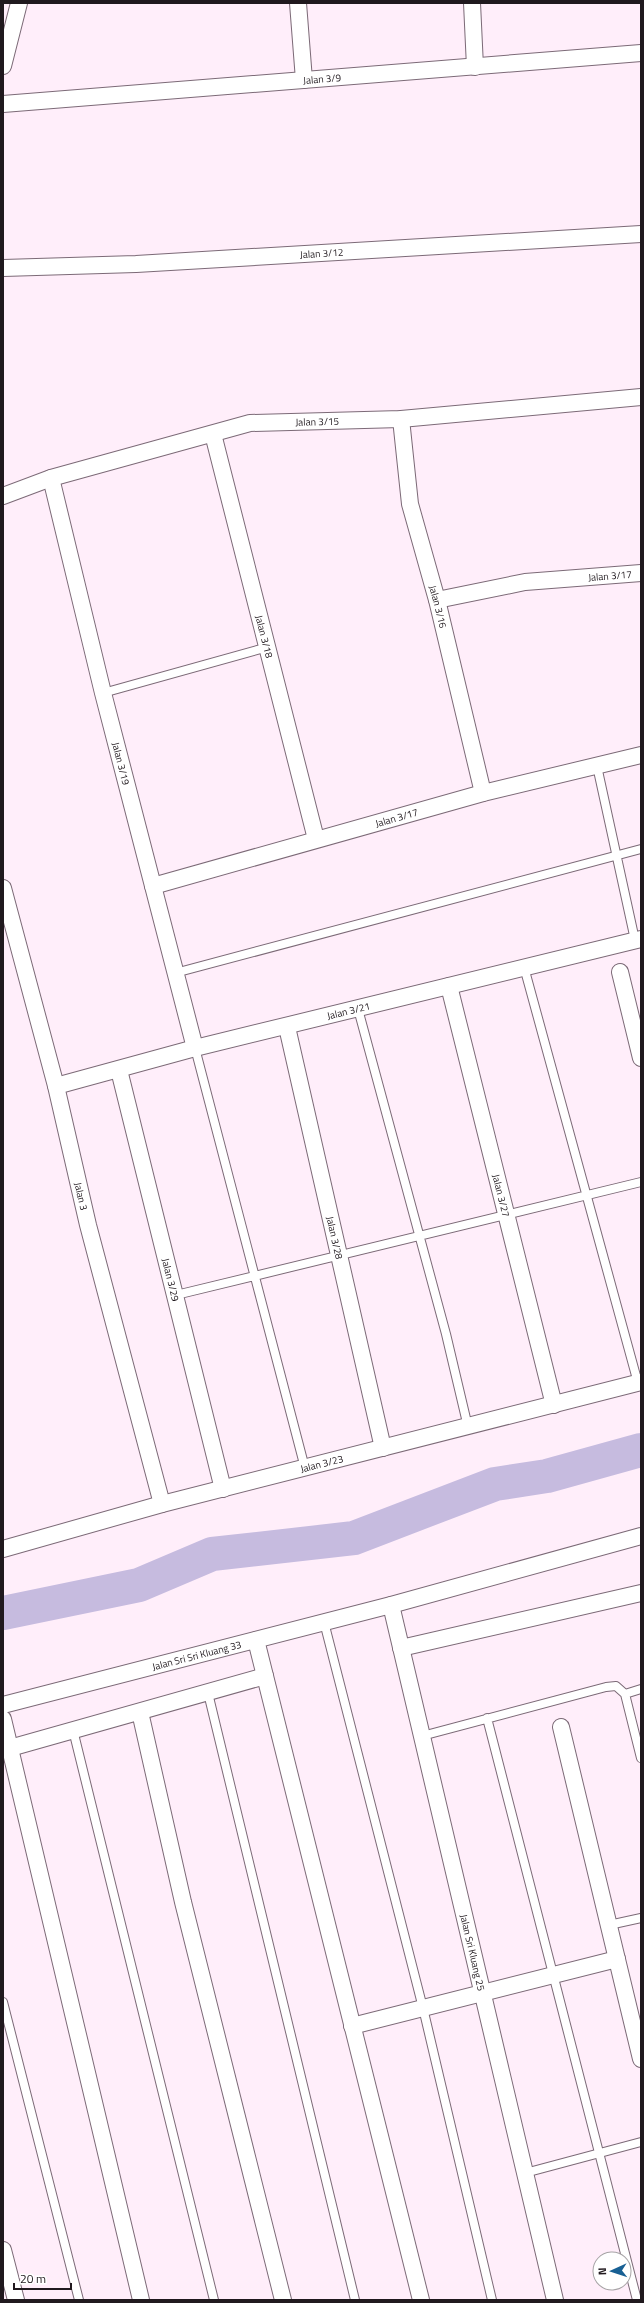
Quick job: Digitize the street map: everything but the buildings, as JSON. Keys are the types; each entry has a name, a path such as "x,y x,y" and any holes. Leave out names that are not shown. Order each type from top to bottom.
{"street":[{"path":"3,66 19,3"},
{"path":"298,3 304,80"},
{"path":"472,3 475,67"},
{"name":"Jalan 3/9","path":"3,104 641,53"},
{"name":"Jalan 3/12","path":"3,268 136,264 641,234"},
{"name":"Jalan 3/15","path":"3,496 51,478 250,423 401,419 641,397"},
{"name":"Jalan 3/16","path":"401,419 410,504 437,600 482,793"},
{"name":"Jalan 3/18","path":"213,434 316,839"},
{"name":"Jalan 3/19","path":"51,478 103,692 174,972 195,1048"},
{"name":"Jalan 3/17","path":"437,600 525,582 641,573"},
{"name":"Jalan 3/17","path":"153,886 482,793 641,755"},
{"name":"Jalan 3","path":"3,888 56,1086 88,1225 162,1504"},
{"name":"Jalan 3/21","path":"56,1086 195,1048 287,1027 524,967 638,940"},
{"path":"620,972 641,1058"},
{"name":"Jalan 3/27","path":"449,986 554,1404"},
{"name":"Jalan 3/28","path":"287,1027 383,1448"},
{"name":"Jalan 3/29","path":"119,1070 223,1489"},
{"name":"Jalan 3/23","path":"3,1549 162,1504 640,1383"},
{"name":"Jalan Sri Sri Kluang 33","path":"3,1706 391,1605 641,1536"},
{"path":"401,1648 641,1593"},
{"name":"Jalan Sri Kluang 25","path":"391,1605 555,2300"},
{"path":"256,1640 421,2300"},
{"path":"10,1748 265,1676"},
{"path":"140,1712 183,1902 283,2300"},
{"path":"3,1719 141,2300"},
{"path":"561,1727 641,2059"},
{"path":"352,2026 617,1959"},
{"path":"3,2250 16,2300"}],"lane":[{"path":"103,692 268,647"},
{"path":"597,766 615,856 638,940"},
{"path":"174,972 641,849"},
{"path":"524,967 586,1196 640,1383"},
{"path":"358,1009 419,1236 468,1427"},
{"path":"195,1048 253,1276 305,1468"},
{"path":"176,1295 641,1182"},
{"path":"324,1622 423,2008 492,2300"},
{"path":"422,1736 606,1686 616,1686 625,1694 641,1758"},
{"path":"625,1694 641,1689"},
{"path":"208,1693 355,2300"},
{"path":"487,1718 637,2300"},
{"path":"73,1730 214,2300"},
{"path":"608,1925 641,1918"},
{"path":"3,2002 79,2300"},
{"path":"525,2173 641,2142"}],"waterway":[{"path":"3,1613 139,1585 212,1554 354,1538 495,1484 547,1476 641,1450"}]}
